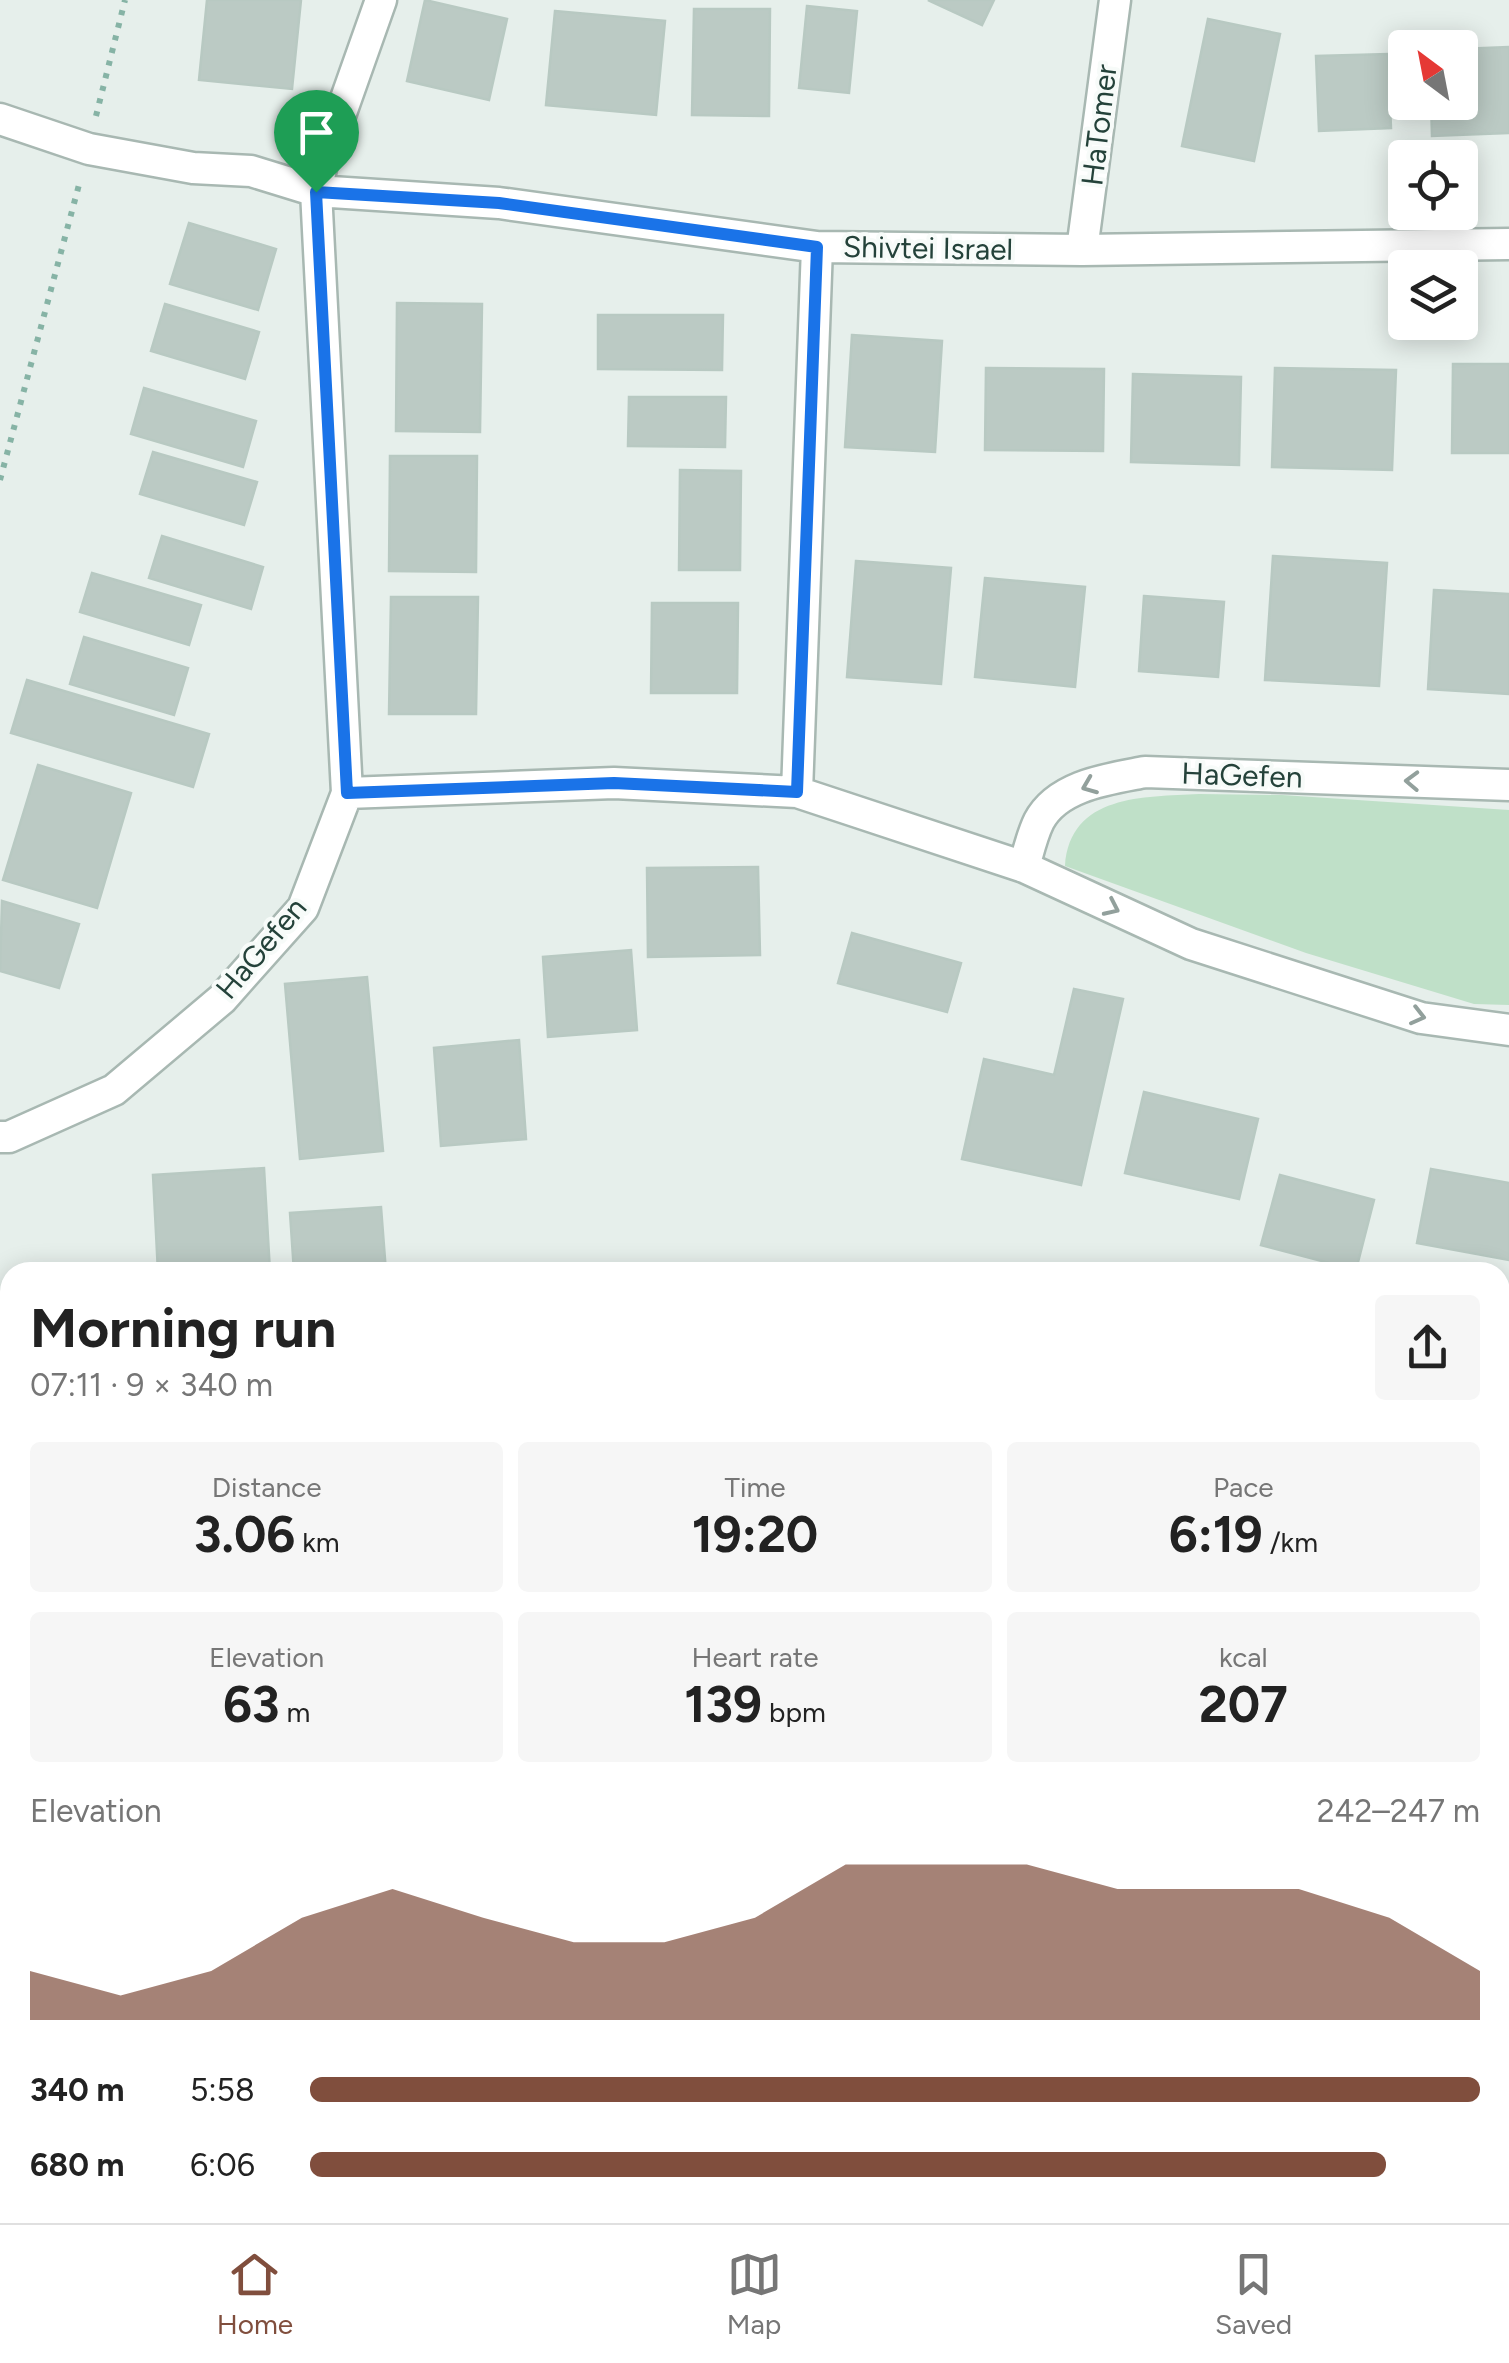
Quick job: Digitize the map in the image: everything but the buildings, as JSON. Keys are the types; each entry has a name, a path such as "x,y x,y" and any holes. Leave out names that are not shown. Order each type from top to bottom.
{"street":[{"path":"381,0 326,146 316,192 347,793 614,783 797,792 1024,867 1191,944 1421,1018 1509,1030"},
{"name":"HaTomer","path":"1082,250 1115,0"},
{"name":"Shivtei Israel","path":"0,119 88,149 193,168 251,171 316,192 499,203 817,247 1082,250 1509,244"},
{"path":"797,792 817,247"},
{"name":"HaGefen","path":"1024,867 1039,821 1052,803 1094,781 1145,772 1509,785"},
{"name":"HaGefen","path":"0,1137 10,1137 114,1090 222,999 303,908 347,793"}],"path":[{"path":"99,100 124,0"},
{"path":"0,478 88,149"}],"green space":[{"path":"1199,794 1282,795 1509,810 1509,1005 1474,1004 1306,953 1065,866 1070,842 1080,825 1095,812 1134,799"}],"route":[{"path":"316,192 499,203 817,247 797,792 614,783 347,793 316,192"}]}
